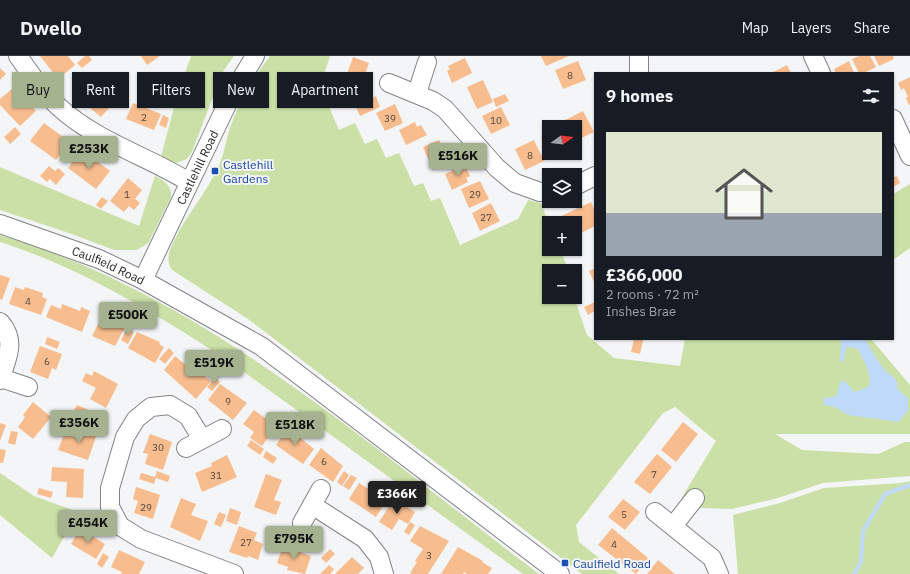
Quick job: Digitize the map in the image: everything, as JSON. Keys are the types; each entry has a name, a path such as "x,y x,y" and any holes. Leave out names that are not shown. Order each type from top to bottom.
{"street":[{"path":"18,56 39,86 60,109 97,135 190,182"},
{"name":"Castlehill Road","path":"143,280 232,94 255,56"},
{"path":"639,72 640,56"},
{"path":"813,56 821,72"},
{"path":"417,93 427,62"},
{"path":"389,83 433,100 445,109 497,168 515,183 542,192"},
{"path":"894,121 908,147"},
{"path":"582,182 594,176"},
{"name":"Caulfield Road","path":"0,224 99,259 143,280 261,346 560,574"},
{"path":"0,322 8,332 10,344 0,379 28,387"},
{"path":"202,439 188,416 170,405 151,407 136,419 125,437 110,488 110,507 120,526 141,539 234,574"},
{"path":"186,448 222,430"},
{"path":"302,523 321,489"},
{"path":"673,526 695,498"},
{"path":"312,505 365,539 379,557 384,574"},
{"path":"655,512 712,558 719,574"}],"green space":[{"path":"191,56 234,56 223,72 213,72 213,97 192,152 187,159 176,163 161,157 174,108 205,108 205,72 185,72"},
{"path":"270,56 330,56 325,72 277,72 277,108 330,108 339,130 355,123 365,144 377,139 386,158 399,153 414,186 423,183 431,201 440,198 460,245 518,219 528,200 541,203 546,216 542,216 542,256 563,256 566,264 542,264 542,304 576,304 587,335 614,358 680,366 685,340 872,340 910,385 910,434 775,434 802,450 878,454 905,442 910,442 910,476 823,483 778,498 732,509 702,508 681,499 716,441 675,407 663,413 576,525 579,542 619,574 582,574 248,319 172,270 168,260 170,250 179,231 219,166 230,128 238,109 269,108 269,72 259,72"},
{"path":"0,167 139,226 155,176 167,184 171,197 149,242 136,250 114,250 0,210"},
{"path":"910,184 910,248 894,259 894,193"},
{"path":"0,235 75,262 147,296 217,336 283,380 349,427 539,574 523,574 203,344 147,310 90,279 60,265 0,242"},
{"path":"0,473 34,496 78,512 52,558 0,515"},
{"path":"910,481 910,574 738,574 733,515 780,503 824,488 901,483"}],"water":[{"path":"841,340 866,340 883,367 896,379 898,390 908,398 908,410 899,422 848,415 835,407 824,405 823,399 836,396 841,381 844,381 855,392 868,387 870,377 869,372 858,349 851,347 846,348 844,360 840,363"}],"building":[{"path":"40,56 68,56 75,65 64,74 64,72 53,72"},
{"path":"85,56 89,56 92,60 82,68 77,63"},
{"path":"141,56 160,56 147,65"},
{"path":"541,56 569,56 546,66"},
{"path":"859,56 870,56 876,67 866,72 858,72 852,59"},
{"path":"874,56 893,56 894,59 879,66"},
{"path":"353,57 369,63 366,72 348,72"},
{"path":"465,58 472,73 452,83 447,71 450,69 448,66"},
{"path":"578,61 586,80 563,89 555,70"},
{"path":"849,61 854,72 836,72 834,69"},
{"path":"787,65 790,72 773,72"},
{"path":"0,68 6,74 0,80"},
{"path":"910,77 909,105 906,98 908,97 904,88 901,90 898,83"},
{"path":"483,80 493,102 477,109 467,87"},
{"path":"12,89 12,108 33,108 36,111 20,126 0,105 0,99"},
{"path":"505,94 509,101 496,107 493,99"},
{"path":"376,96 380,107 360,116 356,108 373,108 373,98"},
{"path":"133,103 137,105 137,108 146,108 161,114 154,130 126,119"},
{"path":"395,104 403,123 385,131 376,113"},
{"path":"501,107 510,125 491,134 482,116"},
{"path":"90,108 109,108 101,117"},
{"path":"583,111 594,132 582,138 582,120 565,120"},
{"path":"163,115 169,118 166,128 159,125"},
{"path":"415,122 417,127 421,125 427,135 406,145 399,130"},
{"path":"44,123 70,142 56,160 30,141"},
{"path":"15,127 21,134 10,144 4,137"},
{"path":"439,140 450,162 433,170 423,147"},
{"path":"534,140 542,160 544,161 525,170 515,149"},
{"path":"82,150 110,171 96,189 68,168"},
{"path":"465,165 470,176 466,178 468,182 452,190 445,174"},
{"path":"49,166 55,171 58,168 65,174 56,185 50,179 47,182 40,176"},
{"path":"897,176 900,183 894,186 894,177"},
{"path":"128,178 142,190 135,199 140,203 134,210 129,206 124,212 110,201"},
{"path":"480,181 489,199 469,208 461,189"},
{"path":"102,197 108,201 101,209 96,205"},
{"path":"591,202 594,209 594,226 582,232 582,216 561,216 578,208 582,208 582,206"},
{"path":"491,203 500,221 480,231 472,213"},
{"path":"594,268 594,282 589,271"},
{"path":"0,275 10,278 2,300 0,299"},
{"path":"15,287 24,290 25,287 43,293 42,297 47,299 41,315 9,304"},
{"path":"594,302 594,312 588,315 584,307"},
{"path":"62,304 80,311 81,307 90,311 82,332 46,317 51,305 61,309"},
{"path":"103,315 125,327 115,346 92,336"},
{"path":"127,329 134,332 128,344 121,340"},
{"path":"137,332 160,342 159,344 164,347 155,363 128,348"},
{"path":"47,337 60,342 57,349 45,344"},
{"path":"634,340 643,340 640,354 631,352"},
{"path":"40,346 62,354 56,370 52,368 48,379 30,372"},
{"path":"169,348 174,353 165,364 159,359"},
{"path":"175,356 193,371 195,368 211,381 196,399 164,370"},
{"path":"94,371 118,384 106,408 90,399 96,388 82,381 86,373 92,376"},
{"path":"215,377 220,382 212,391 207,387"},
{"path":"220,384 247,403 233,420 208,400"},
{"path":"33,402 51,417 33,439 18,427 25,417 23,415"},
{"path":"77,405 91,411 88,417 74,411"},
{"path":"254,410 265,418 267,415 278,424 262,446 250,438 254,432 243,424"},
{"path":"70,416 80,420 78,426 67,422"},
{"path":"683,422 698,434 676,462 661,450"},
{"path":"0,423 6,425 0,441"},
{"path":"80,428 97,434 88,460 58,450 64,434 77,438"},
{"path":"288,428 314,449 303,464 276,445"},
{"path":"11,431 18,432 15,445 8,443"},
{"path":"150,434 172,442 163,470 145,464 148,454 143,453"},
{"path":"251,440 264,449 260,455 247,446"},
{"path":"321,448 343,466 333,482 309,465"},
{"path":"0,449 6,450 3,463 0,463"},
{"path":"266,451 277,458 273,464 263,457"},
{"path":"657,454 672,467 650,494 634,482"},
{"path":"227,455 237,477 202,492 195,473 212,466 211,463"},
{"path":"52,467 84,469 83,498 66,497 67,482 51,481"},
{"path":"157,471 170,476 168,482 156,478 154,484 139,479 141,473 155,477"},
{"path":"344,471 349,475 342,486 337,482"},
{"path":"266,474 282,480 274,500 281,502 276,515 254,507"},
{"path":"351,475 357,478 349,490 343,486"},
{"path":"359,483 370,490 371,487 388,498 376,517 349,499"},
{"path":"136,487 160,495 153,519 134,513 138,501 133,499"},
{"path":"39,488 53,492 51,498 37,494"},
{"path":"181,498 196,504 191,515 208,521 200,541 170,527"},
{"path":"394,499 415,512 408,524 399,519 392,530 379,522"},
{"path":"623,499 640,512 625,530 608,517"},
{"path":"230,508 241,512 237,525 226,521"},
{"path":"219,512 226,515 221,527 214,524"},
{"path":"410,522 415,525 409,535 404,532"},
{"path":"239,526 257,533 254,540 263,544 258,560 229,552"},
{"path":"420,526 449,541 428,574 412,574 410,573 417,562 415,561 423,549 410,541"},
{"path":"612,528 648,558 636,574 598,545"},
{"path":"80,529 105,544 96,559 71,544"},
{"path":"283,546 311,556 305,574 287,570 288,567 277,563"},
{"path":"458,547 483,561 482,562 492,568 488,574 467,574 464,572 463,574 441,574"},
{"path":"330,549 335,554 326,563 321,558"},
{"path":"119,550 145,562 139,574 121,574 122,572 111,567"},
{"path":"103,553 109,557 102,568 97,564"},
{"path":"352,557 364,568 358,574 335,574"},
{"path":"658,560 675,574 647,574"},
{"path":"329,565 334,569 330,574 320,574"}],"waterway":[{"path":"854,574 861,562 863,531 885,494 910,485"}],"place":[{"name":"Castlehill Gardens","path":"215,171"},
{"name":"Caulfield Road","path":"565,563"}]}
